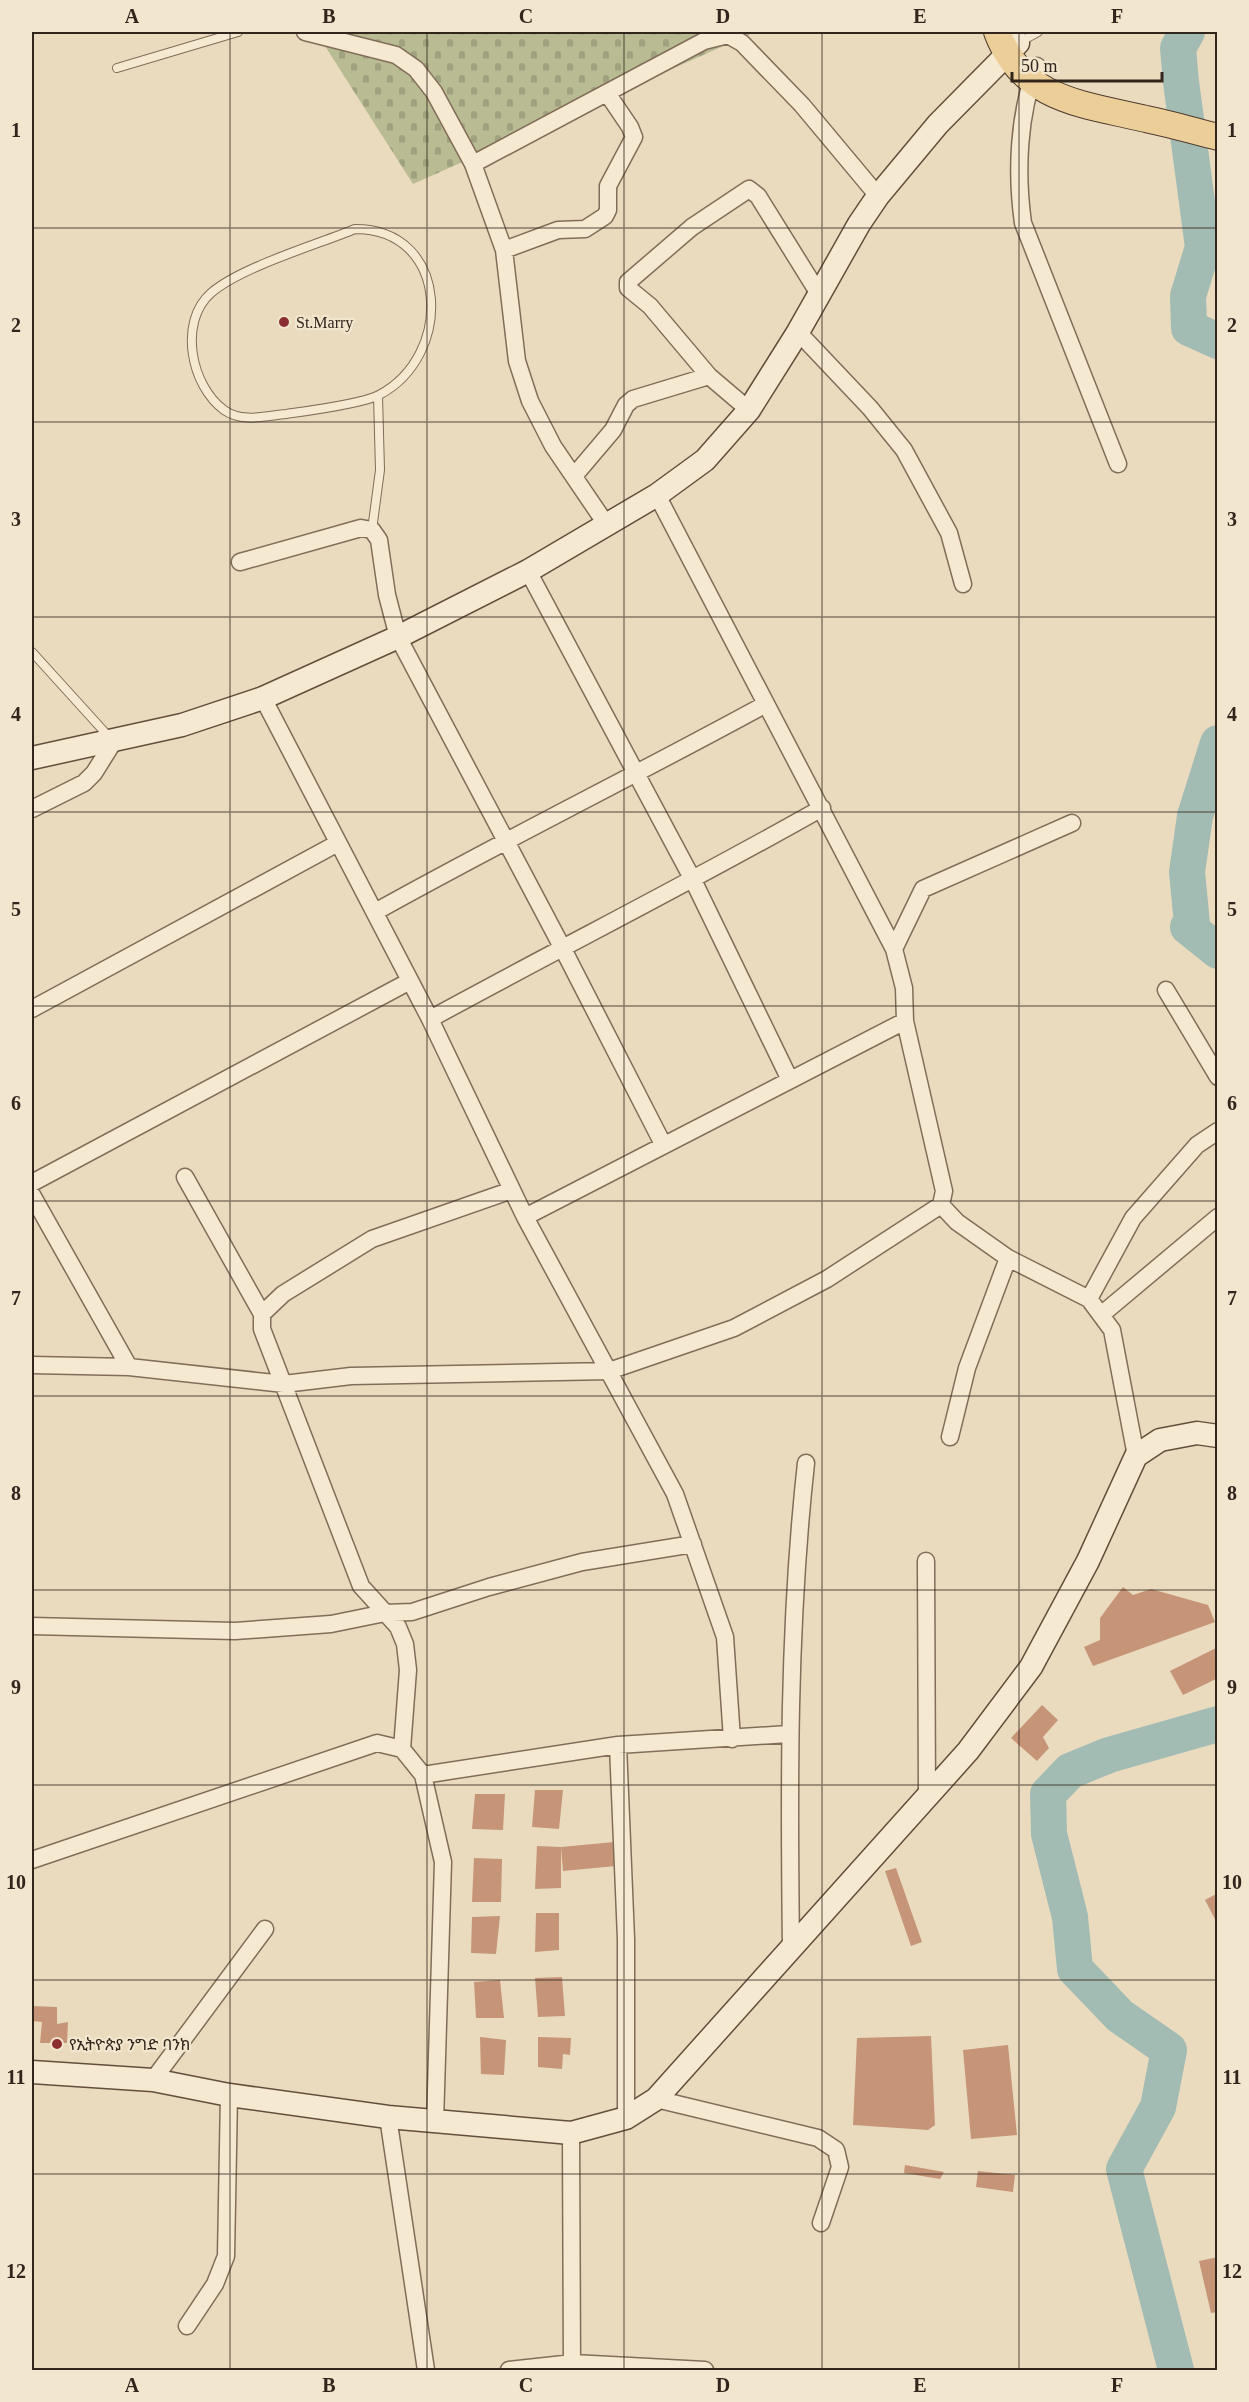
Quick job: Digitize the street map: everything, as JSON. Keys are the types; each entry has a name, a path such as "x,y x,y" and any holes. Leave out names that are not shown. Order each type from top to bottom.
{"main road":[{"path":"1014,38 1034,73 1218,138"},
{"path":"1147,113 1218,126"}],"street":[{"path":"305,32 396,55 416,69 434,92 472,164 504,250 517,361 530,401 553,446 606,524"},
{"path":"472,164 704,41 728,35 742,43 802,105 878,196"},
{"path":"32,758 182,724 262,698 398,637 528,572 657,495 705,460 749,410 798,332 859,224 878,196 1014,38"},
{"path":"1034,73 1022,135 1020,206 1023,224 1118,464"},
{"path":"504,250 558,230 585,229 605,216 608,210 608,186 634,137 630,127 607,93"},
{"path":"749,410 709,376 650,306 627,285 637,271 662,255 692,227 744,191 754,191 819,294"},
{"path":"798,332 870,408 904,450 949,533 963,584"},
{"path":"573,476 613,430 626,405 633,399 709,376"},
{"path":"32,1365 129,1367 284,1384 351,1376 609,1371 734,1328 826,1279 941,1205 944,1191 905,1021 904,988 894,949 657,495"},
{"path":"240,562 362,528 372,531 379,540 387,595 398,637 506,839 663,1144"},
{"path":"528,572 693,880 790,1080"},
{"path":"262,698 430,1019 525,1216 675,1494 725,1637 732,1739"},
{"path":"375,912 506,839 637,775 766,704"},
{"path":"32,809 84,783 94,773 114,741"},
{"path":"430,1019 562,947 693,880 822,808"},
{"path":"894,949 922,889 1072,823"},
{"path":"32,1009 338,843"},
{"path":"32,1183 410,981"},
{"path":"1166,990 1218,1077"},
{"path":"525,1216 905,1021"},
{"path":"1089,1299 1133,1218 1197,1145 1218,1131"},
{"path":"185,1177 262,1314 262,1329 362,1586 398,1627 405,1644 408,1670 402,1749"},
{"path":"262,1314 283,1294 372,1239 512,1190"},
{"path":"32,1195 129,1367"},
{"path":"941,1205 957,1222 1008,1258 1089,1299 1112,1330 1136,1456"},
{"path":"1101,1315 1218,1217"},
{"path":"950,1437 967,1368 1008,1258"},
{"path":"32,2072 153,2080 228,2095 387,2117 571,2133 626,2118 656,2099 968,1750 1031,1666 1088,1561 1136,1456 1160,1440 1197,1433 1218,1436"},
{"path":"791,1949 788,1734 797,1557 806,1463"},
{"path":"32,1626 235,1631 331,1624 385,1613 412,1612 489,1587 582,1562 693,1544"},
{"path":"926,1561 927,1796"},
{"path":"423,1775 618,1746 788,1734"},
{"path":"32,1860 376,1743 402,1749 423,1775 443,1862 435,2122"},
{"path":"618,1746 626,1939 626,2118"},
{"path":"153,2080 265,1929"},
{"path":"187,2326 215,2284 226,2256 228,2095"},
{"path":"656,2099 818,2138 836,2150 840,2167 822,2223"},
{"path":"387,2117 426,2370"},
{"path":"571,2133 572,2367"},
{"path":"509,2370 572,2367 705,2370"}],"lane":[{"path":"117,68 238,32"},
{"path":"355,229 373,229 399,240 419,261 430,289 432,321 423,351 404,377 378,396 312,410 246,419 225,411 208,394 199,375 191,340 195,314 210,294 234,277 355,229"},
{"path":"372,531 380,470 378,396"},
{"path":"32,652 114,741"}],"green space":[{"path":"316,32 755,32 413,184"}],"building":[{"path":"1123,1587 1133,1595 1151,1589 1208,1605 1215,1622 1093,1666 1084,1647 1100,1640 1100,1618"},
{"path":"1218,1647 1218,1678 1183,1695 1170,1671"},
{"path":"1042,1705 1058,1720 1043,1737 1049,1748 1037,1761 1011,1738"},
{"path":"535,1790 563,1790 559,1829 532,1827"},
{"path":"475,1794 505,1794 503,1830 472,1829"},
{"path":"614,1842 616,1866 563,1871 561,1847"},
{"path":"537,1846 561,1847 561,1888 535,1889"},
{"path":"474,1858 502,1859 501,1902 472,1902"},
{"path":"896,1868 922,1942 911,1946 885,1871"},
{"path":"1218,1893 1218,1925 1205,1900"},
{"path":"536,1913 559,1913 559,1950 535,1952"},
{"path":"500,1916 496,1954 471,1953 472,1917"},
{"path":"562,1977 565,2016 538,2017 535,1978"},
{"path":"500,1980 504,2018 476,2018 474,1982"},
{"path":"32,2006 57,2007 57,2024 68,2022 67,2043 40,2043 42,2022 32,2021"},
{"path":"931,2036 935,2125 928,2130 853,2125 857,2038"},
{"path":"480,2037 506,2040 504,2075 481,2074"},
{"path":"538,2037 571,2038 570,2055 563,2054 562,2069 538,2067"},
{"path":"1008,2045 1017,2135 971,2139 963,2050"},
{"path":"905,2165 944,2172 940,2179 904,2173"},
{"path":"978,2171 1015,2175 1013,2192 976,2187"},
{"path":"1218,2257 1218,2312 1211,2313 1199,2261"}],"waterway":[{"path":"1187,32 1178,48 1203,247 1188,296 1189,328 1218,341"},
{"path":"1218,743 1195,816 1187,872 1192,924 1188,927 1218,951"},
{"path":"1176,2370 1124,2169 1158,2107 1169,2050 1120,2016 1075,1969 1070,1917 1049,1834 1048,1794 1070,1771 1109,1755 1218,1724"}],"place":[{"name":"St.Marry","path":"284,322"},
{"name":"የኢትዮጵያ ንግድ ባንክ","path":"57,2044"}]}
